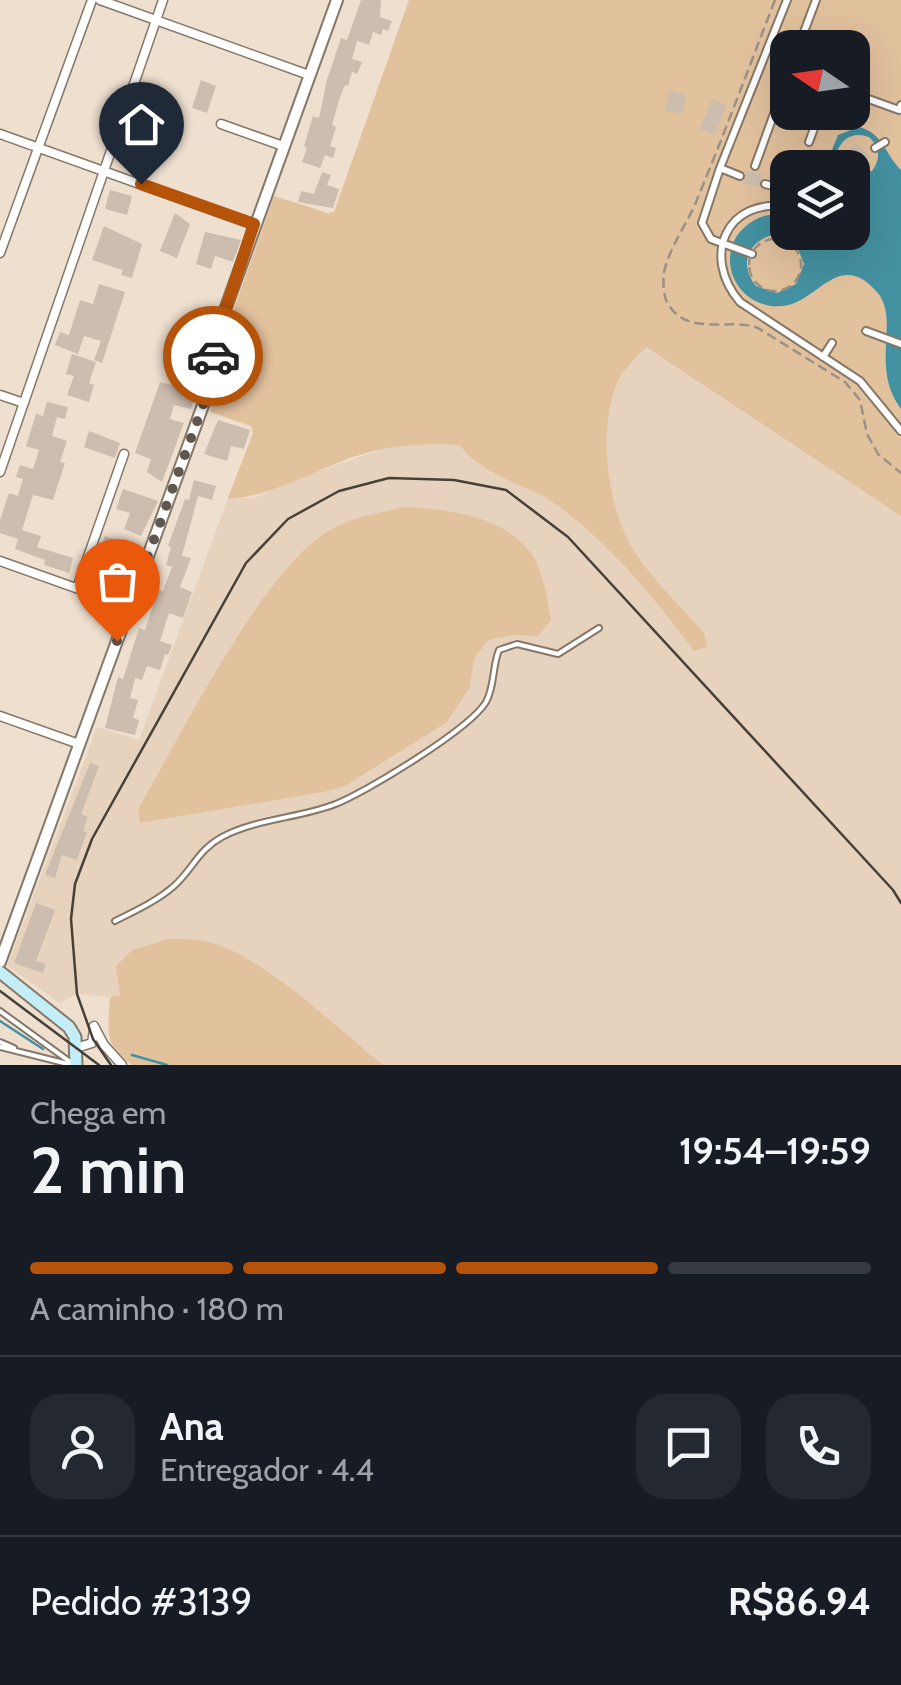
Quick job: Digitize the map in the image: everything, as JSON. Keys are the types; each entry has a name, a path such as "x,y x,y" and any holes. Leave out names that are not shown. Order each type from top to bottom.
{"main road":[{"path":"0,972 70,1027 76,1048 74,1065"}],"street":[{"path":"0,254 92,0"},
{"path":"100,0 309,75"},
{"path":"0,472 163,0"},
{"path":"0,962 206,397 214,343 337,0"},
{"path":"752,254 705,234 702,223 787,0"},
{"path":"805,30 816,0"},
{"path":"870,100 899,110 901,105"},
{"path":"220,124 283,146"},
{"path":"754,166 770,128"},
{"path":"809,142 812,130"},
{"path":"0,134 254,224"},
{"path":"720,168 740,176"},
{"path":"766,184 770,185"},
{"path":"770,206 752,209 737,220 725,244 721,272 726,286 740,302 860,381 901,431"},
{"path":"866,331 901,344"},
{"path":"823,357 832,342"},
{"path":"0,395 24,404"},
{"path":"76,588 124,454"},
{"path":"0,561 129,607"},
{"path":"0,716 79,744"},
{"path":"76,1048 92,1043 94,1026 122,1065"}],"lane":[{"path":"115,921 146,906 176,884 202,850 226,835 336,804 452,736 484,705 492,688 493,666 499,650 517,644 558,654 599,628"},
{"path":"0,1011 74,1065"},
{"path":"0,1045 74,1065"}],"path":[{"path":"766,240 786,241 799,255 799,275 784,289 765,288 751,274 752,254 766,240"}],"shaded area":[{"path":"409,0 901,0 901,516 646,347 622,373 611,400 607,460 614,500 633,548 704,633 707,647 694,651 631,573 577,521 545,498 492,472 460,445 380,450 273,490 228,498 253,433 251,426 210,412 227,328 274,196 334,212"},
{"path":"495,247 901,516 901,1065 132,1065 110,1043 110,997 77,994 60,1003 7,966 97,727 139,740 228,498 254,498 382,449 412,443 460,445"},
{"path":"404,507 476,518 523,544 541,573 551,620 538,636 488,640 474,659 469,689 447,722 345,786 140,823 138,809 225,657 278,580 304,550 330,530"},
{"path":"169,939 208,942 252,962 299,995 383,1065 132,1065 116,1050 109,1036 110,997 120,996 116,966 132,950"}],"water":[{"path":"867,130 879,139 901,170 901,409 887,377 884,303 865,281 844,275 797,302 774,306 762,304 743,292 732,273 730,256 735,238 745,227 770,216 770,236 753,247 747,261 756,286 777,293 796,284 804,264 798,250 870,250 870,171 877,162 875,145 869,137 859,135 851,136 838,150 832,150 838,135"}],"building":[{"path":"361,0 381,0 380,17 392,21 388,31 383,29 381,35 373,32 369,45 357,41 352,59 362,62 357,74 352,72 340,97 332,125 336,127 330,146 336,148 333,158 325,155 320,168 302,162 307,148 304,146 313,116 319,118 341,38 347,40"},
{"path":"201,80 216,86 207,113 192,108"},
{"path":"670,90 687,95 682,114 665,110"},
{"path":"712,99 726,105 715,135 700,129"},
{"path":"745,170 763,175 759,187 742,183 747,178"},
{"path":"322,172 331,175 327,185 339,189 333,208 298,202 301,191 314,194"},
{"path":"110,190 132,196 127,215 105,209"},
{"path":"175,213 190,224 177,258 160,251"},
{"path":"104,226 142,244 132,278 121,275 123,270 92,260"},
{"path":"205,232 241,240 233,262 215,256 211,269 196,264"},
{"path":"99,284 125,292 102,363 94,360 101,341 84,336 78,354 55,345 60,332 69,335 80,300 93,304"},
{"path":"72,354 96,362 89,383 94,385 89,402 67,395 74,376 66,374"},
{"path":"160,382 196,391 191,409 174,405 170,419 184,423 162,482 147,472 151,459 135,453"},
{"path":"47,402 68,407 65,419 57,417 52,436 67,441 60,462 65,463 53,500 33,495 22,530 41,536 37,547 73,558 69,573 15,549 18,539 0,533 9,493 18,496 23,479 16,477 20,465 33,469 39,450 26,446 36,414 43,416"},
{"path":"218,420 250,430 244,449 231,446 227,461 204,454"},
{"path":"89,431 120,443 115,458 84,447"},
{"path":"194,480 216,486 212,500 198,496 182,556 191,558 180,587 192,592 183,618 169,613 160,641 172,645 160,670 147,666 142,680 135,678 130,698 138,700 133,718 139,720 135,735 105,728 118,677 123,679 139,628 145,630 153,606 147,604 152,588 163,591 172,567 166,565 171,547 168,546"},
{"path":"123,489 158,501 141,536 124,529 130,513 116,509"},
{"path":"105,536 123,542 120,551 133,555 120,591 107,587 113,569 96,563"},
{"path":"90,763 99,766 81,814 88,817 83,831 87,832 77,860 62,855 55,878 45,875"},
{"path":"36,903 55,910 36,961 46,964 43,973 14,963"}],"waterway":[{"path":"0,1021 43,1049"},
{"path":"132,1055 167,1065"}],"railway":[{"path":"111,1065 93,1039 77,994 71,919 75,884 92,839 246,563 288,519 339,491 389,478 454,480 506,490 568,537 901,903"},
{"path":"0,991 99,1065"}],"way so far":[{"path":"117,641 206,397 213,356"}],"route":[{"path":"141,184 254,224 213,356"}]}
